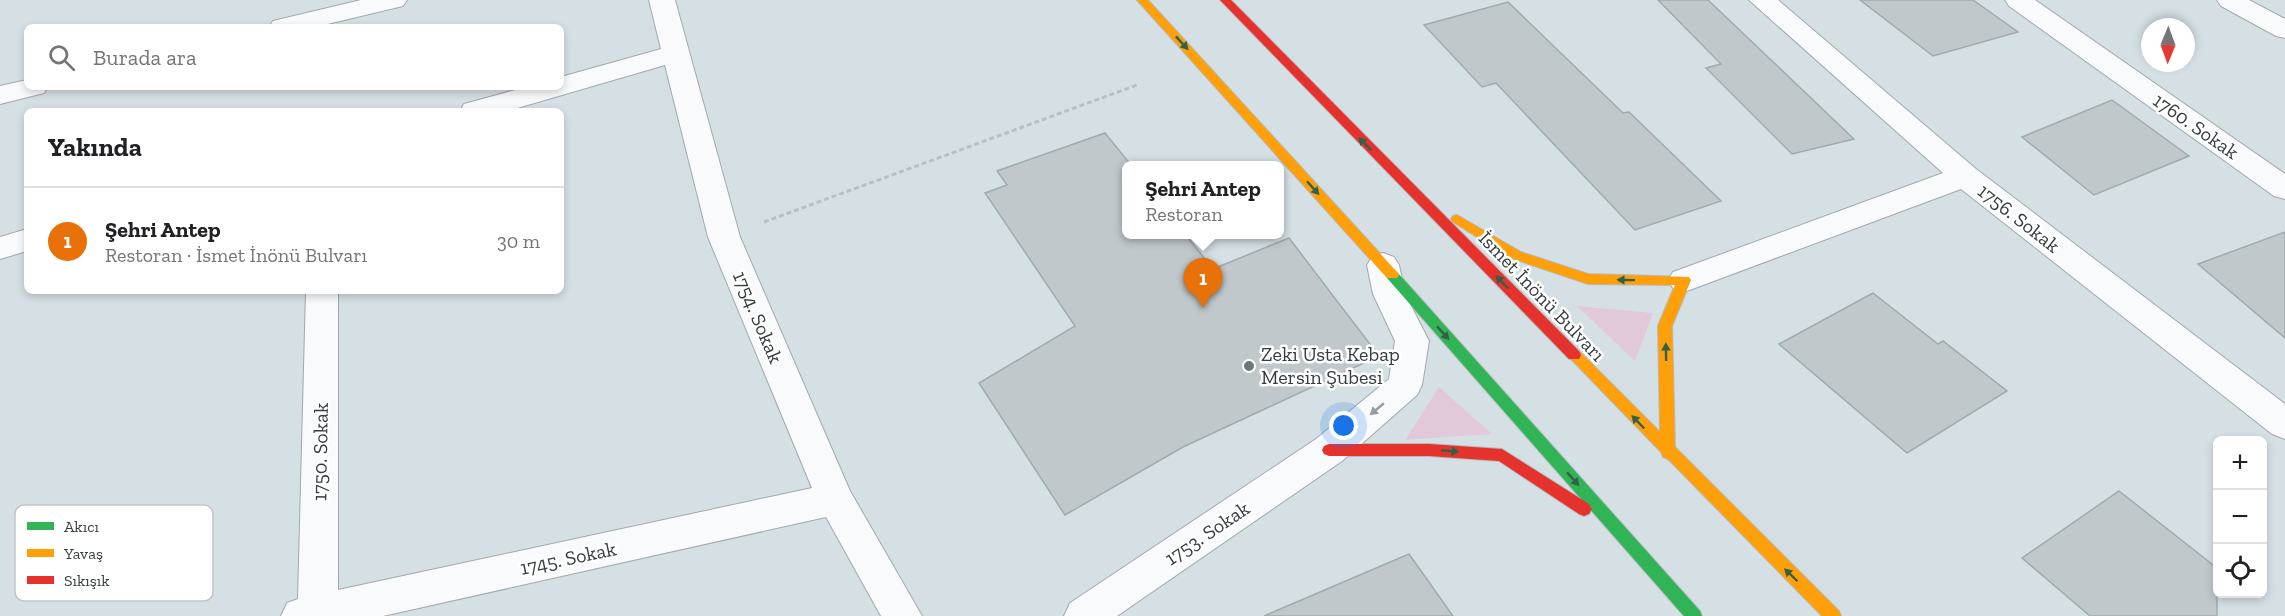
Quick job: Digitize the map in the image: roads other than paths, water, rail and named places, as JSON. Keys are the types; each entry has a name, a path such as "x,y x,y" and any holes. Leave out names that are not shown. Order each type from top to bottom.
{"main road":[{"path":"1143,0 1383,265 1694,616"},
{"name":"İsmet İnönü Bulvarı","path":"1225,0 1668,453 1833,616"},
{"path":"1415,193 1516,255 1578,276 1588,279 1684,280 1665,326 1668,453"},
{"path":"1329,450 1429,450 1502,455 1621,533"}],"street":[{"path":"294,24 394,0"},
{"name":"1754. Sokak","path":"662,0 674,54 723,237 835,499 902,616"},
{"name":"1756. Sokak","path":"1762,0 1965,176 2285,424"},
{"name":"1760. Sokak","path":"2018,0 2285,189"},
{"path":"2230,0 2285,30"},
{"path":"564,86 674,54"},
{"path":"0,95 24,89"},
{"path":"485,108 549,90"},
{"path":"1684,280 1965,176"},
{"path":"0,248 24,241"},
{"name":"1753. Sokak","path":"1084,616 1329,450 1405,385 1412,341 1389,294 1383,265"},
{"name":"1750. Sokak","path":"309,615 322,294"},
{"name":"1745. Sokak","path":"309,615 835,499"}],"place":[{"name":"Şehri Antep","path":"1203,308"},
{"name":"Zeki Usta Kebap Mersin Şubesi","path":"1249,366"}]}
